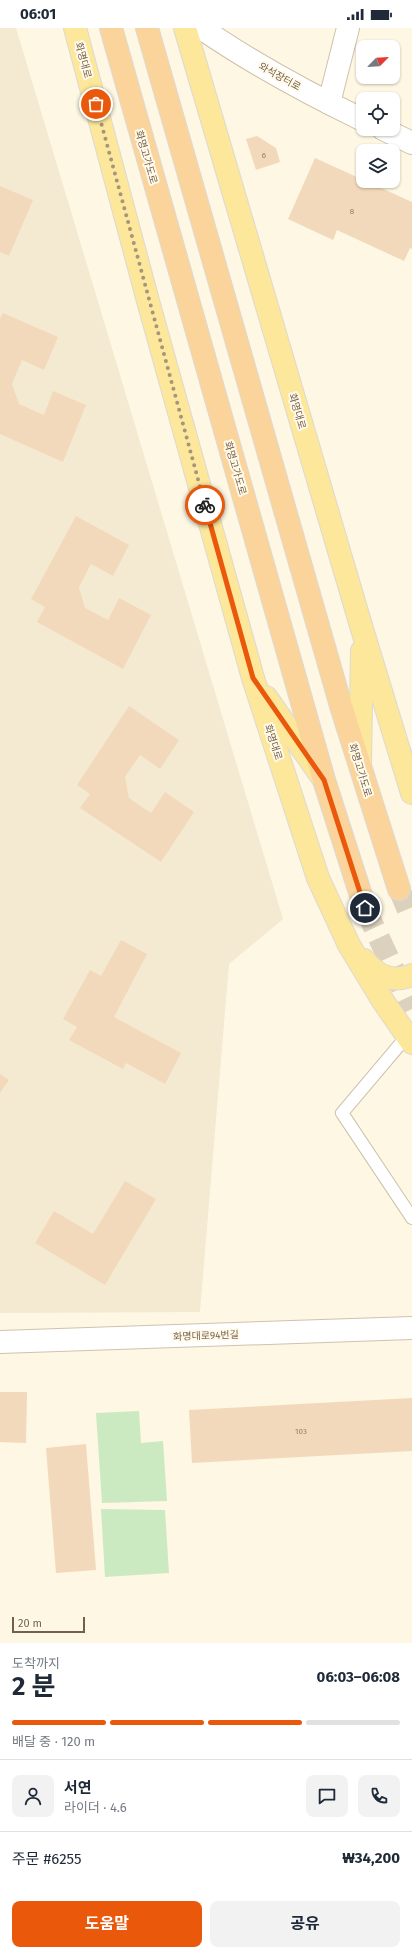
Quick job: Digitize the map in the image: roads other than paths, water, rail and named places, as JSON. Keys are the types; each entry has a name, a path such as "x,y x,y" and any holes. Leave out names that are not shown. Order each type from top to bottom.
{"highway":[{"name":"화명고가도로","path":"111,28 324,780 365,908"},
{"name":"화명고가도로","path":"147,28 341,706 399,889"}],"main road":[{"name":"화명대로","path":"76,28 150,309 253,678 318,878 349,945 410,1039"},
{"name":"화명대로","path":"186,28 362,629 412,794"},
{"path":"360,767 362,629"},
{"path":"253,678 324,780"},
{"path":"349,945 375,973 390,978 412,975"}],"street":[{"name":"와석장터로","path":"201,28 230,48 356,116"},
{"path":"329,103 348,28"},
{"path":"398,136 412,143"},
{"name":"화명대로94번길","path":"0,1342 412,1328"}],"lane":[{"path":"410,1039 342,1113 412,1218"}],"tunnel":[{"path":"399,889 412,919"},
{"path":"365,908 412,1009"}]}
